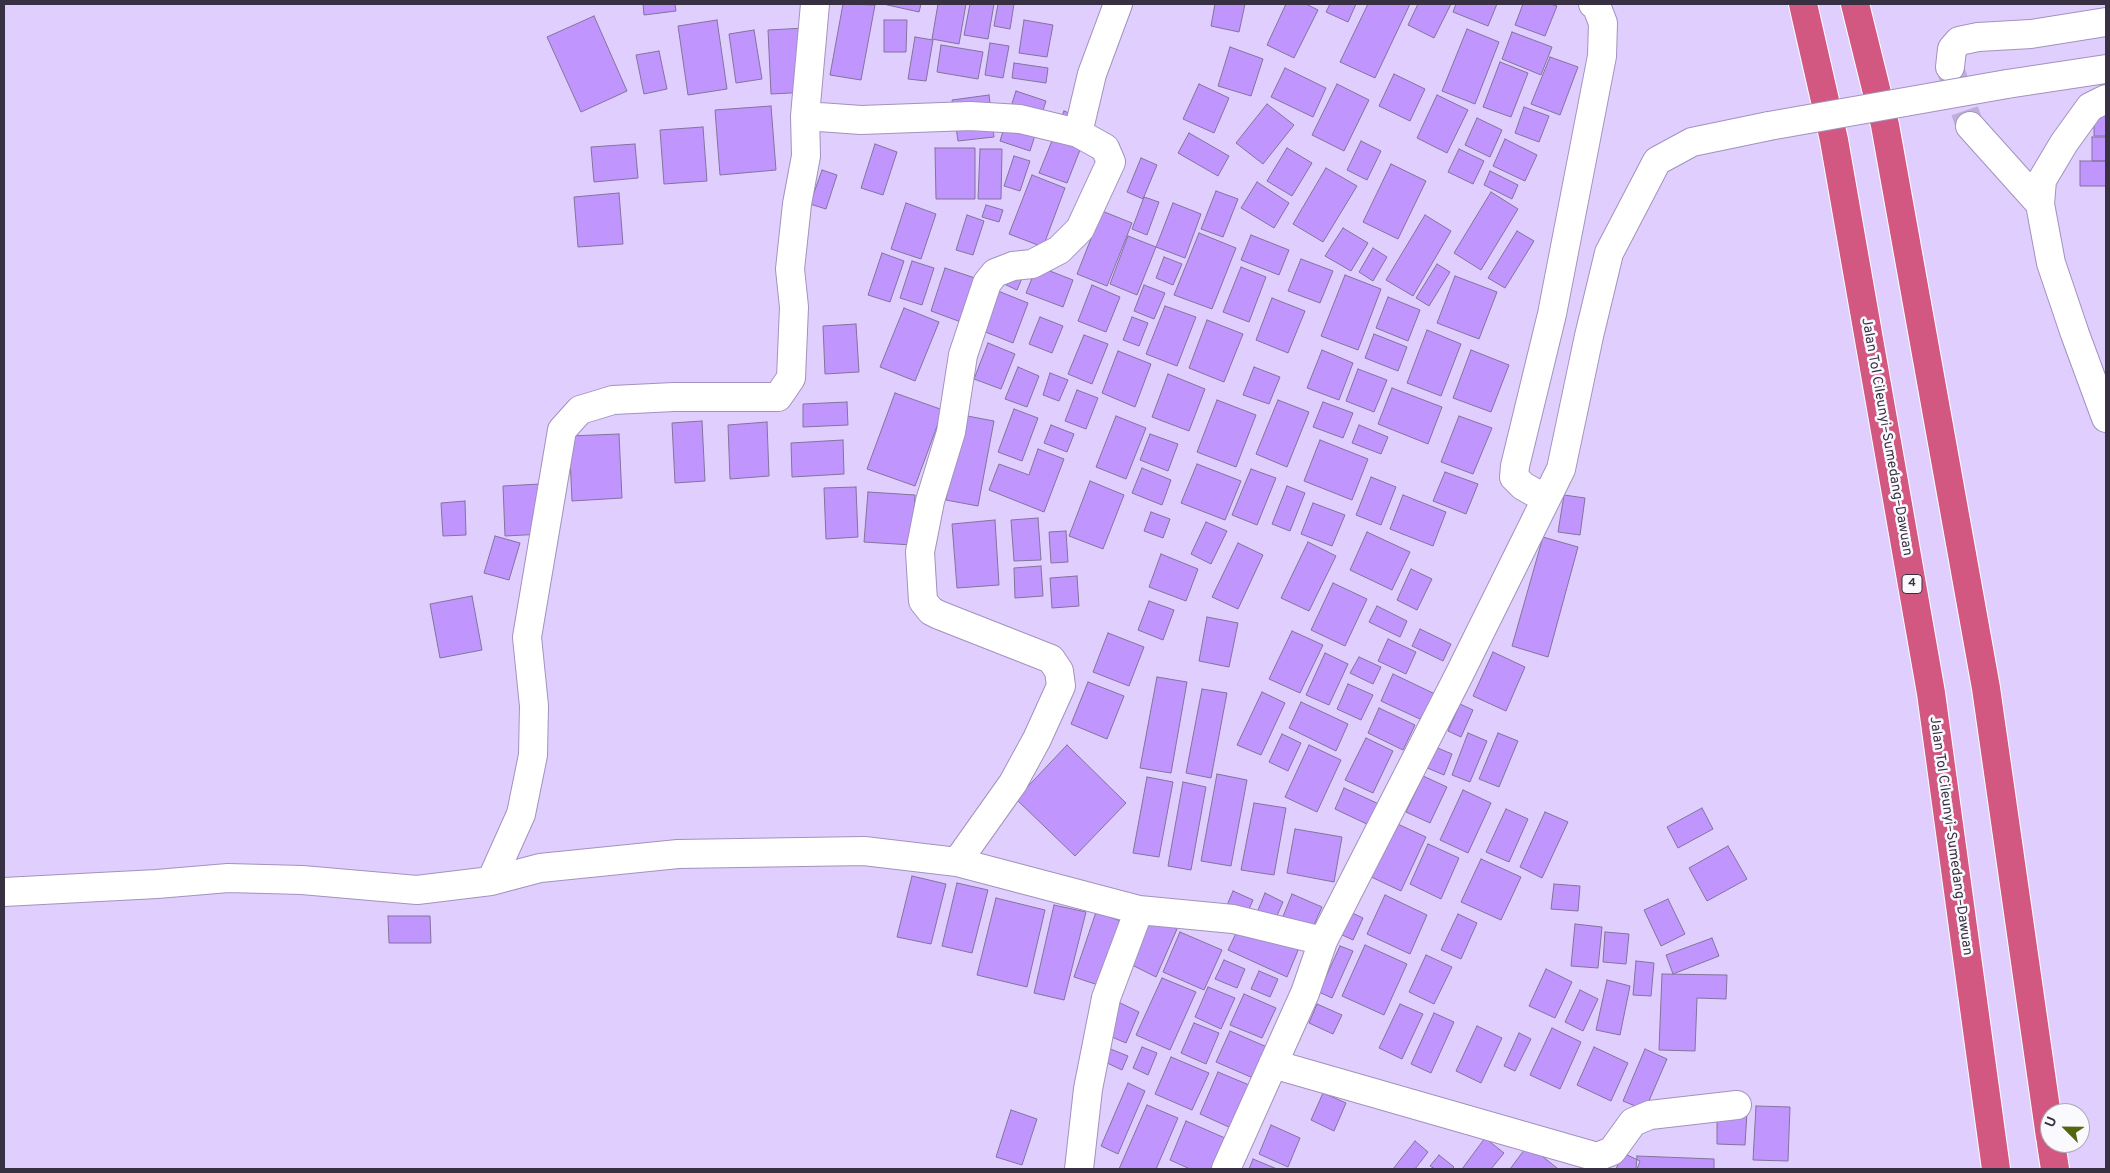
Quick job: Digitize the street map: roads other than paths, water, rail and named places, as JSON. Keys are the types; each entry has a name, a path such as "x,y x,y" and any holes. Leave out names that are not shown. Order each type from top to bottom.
{"highway":[{"name":"Jalan Tol Cileunyi–Sumedang–Dawuan","path":"1803,4 1834,140 1931,693 1996,1169"},
{"path":"1855,4 1885,125 1986,688 2045,1103"},
{"path":"2052,1153 2054,1169"}],"street":[{"path":"491,880 521,814 533,755 534,706 527,637 562,430 580,410 614,400 674,397 778,397 790,378 794,307 790,268 806,156 805,116 815,4"},
{"path":"1078,132 1092,74 1118,4"},
{"path":"1546,498 1522,486 1514,477 1552,314 1602,56 1603,23 1596,5 1593,4"},
{"path":"1950,67 1952,49 1959,41 1978,37 2031,34 2106,22"},
{"path":"1226,1169 1306,993 1322,941 1459,675 1561,469 1592,321 1609,253 1657,160 1692,142 1769,126 2106,68"},
{"path":"2106,99 2090,107 2064,143 2042,180 2040,204 2052,263 2074,334 2106,418"},
{"path":"805,116 861,120 970,116 1020,119 1078,132 1105,148 1111,162 1080,228 1059,250 1032,264 1013,266 995,273 983,292 963,355 951,432 930,501 920,552 923,601 931,611 1051,659 1059,670 1061,686 1037,739 1013,784 956,862"},
{"path":"1970,126 2040,204"},
{"path":"1552,314 1592,321"},
{"path":"4,892 157,884 228,878 302,880 417,890 491,880 540,868 678,854 864,851 956,862 1139,910 1233,919 1322,941"},
{"path":"1079,1169 1088,1089 1106,998 1139,910"},
{"path":"1273,1064 1597,1157 1612,1151 1633,1122 1650,1115 1736,1105"}],"tunnel":[{"path":"1951,71 1970,126"}]}
